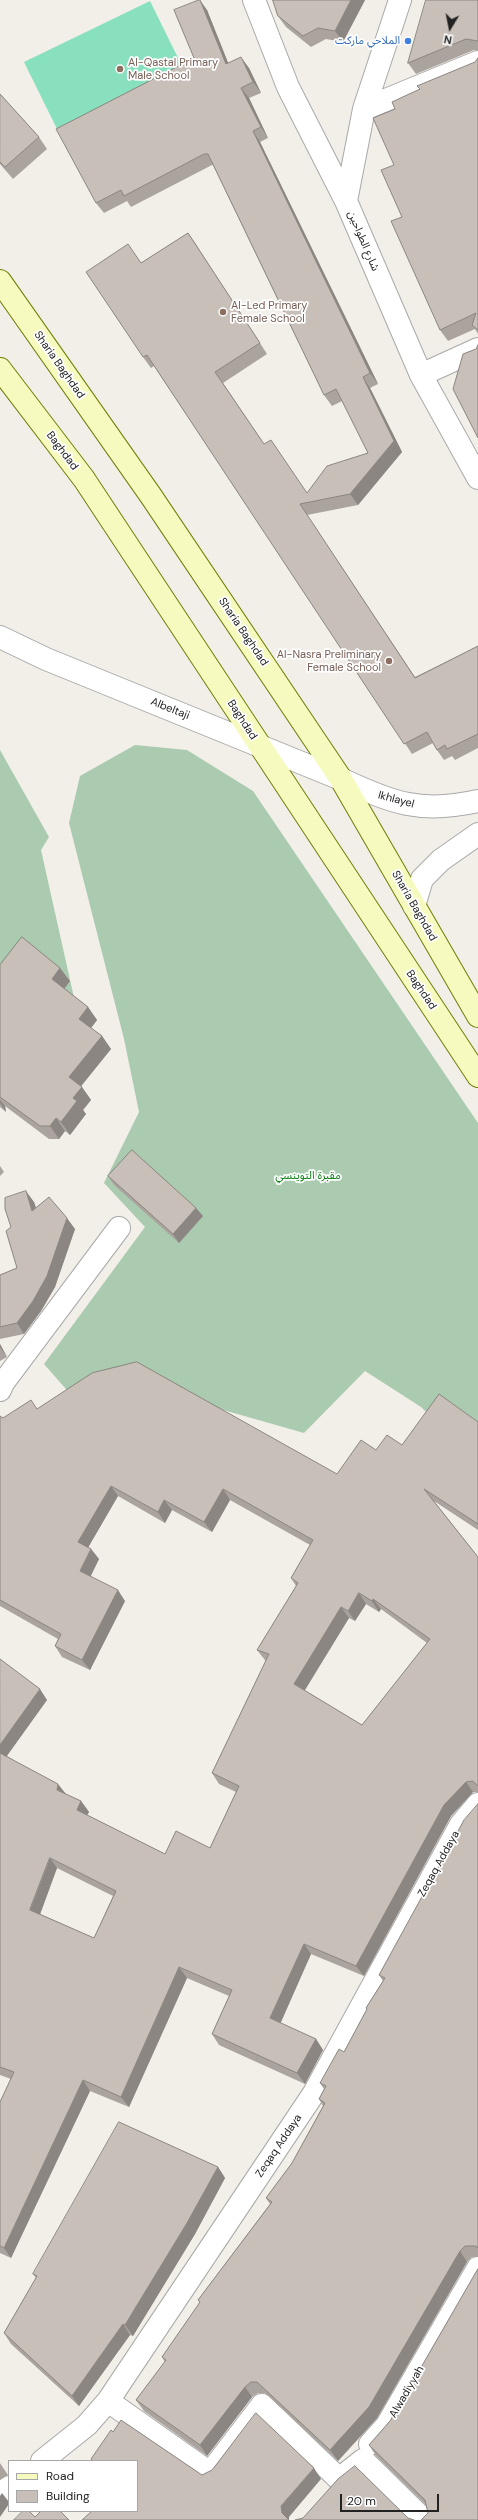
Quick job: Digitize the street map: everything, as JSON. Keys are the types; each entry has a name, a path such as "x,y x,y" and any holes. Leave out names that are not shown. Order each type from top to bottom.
{"main road":[{"name":"Sharia Baghdad","path":"0,281 151,496 341,779 478,1016"},
{"name":"Baghdad","path":"0,369 84,479 258,745 478,1076"}],"street":[{"name":"شارع الطواحين","path":"254,0 288,87 346,201 421,375 478,478"},
{"path":"346,201 364,108 400,0"},
{"path":"364,108 478,62"},
{"path":"421,375 478,349"},
{"name":"Albeltaji","path":"0,637 46,659 341,779"},
{"name":"Ikhlayel","path":"341,779 381,798 411,806 451,807 478,801"},
{"path":"414,906 422,879 441,860 478,834"},
{"path":"0,1390 3,1383 119,1228"},
{"name":"Zeqaq Addaya","path":"43,2460 87,2425 108,2401 314,2093 461,1824 478,1804"},
{"name":"Alwadiyyah","path":"323,2497 387,2425 478,2268"},
{"path":"108,2401 210,2472 262,2404 339,2479 364,2460 424,2520"},
{"path":"0,2495 8,2489"}],"green space":[{"path":"150,1 184,70 58,131 24,62"},
{"name":"مقبرة التوينسي","path":"135,745 187,750 253,791 478,1123 478,1463 421,1407 365,1371 304,1433 132,1384 72,1396 44,1364 145,1227 104,1183 139,1112 124,1039 69,823 80,776"},
{"path":"0,750 49,837 41,850 79,1020 0,1009"}],"building":[{"path":"199,0 226,64 241,57 253,82 241,88 261,127 253,131 370,373 363,377 394,441 350,494 300,504 415,678 478,646 478,734 447,749 445,745 437,750 427,732 404,744 147,355 143,357 86,272 128,244 141,263 188,233 260,343 215,372 264,444 271,440 307,493 327,466 368,453 336,389 324,395 208,154 204,154 124,196 121,190 96,203 56,129 194,58 174,10"},
{"path":"273,0 351,0 335,31 318,28 303,36 278,16"},
{"path":"426,0 478,0 478,41 466,39 408,63"},
{"path":"478,58 478,330 472,325 476,313 440,330 391,221 402,217 381,170 394,165 373,118 395,109 392,102 420,89 417,86 475,62"},
{"path":"0,94 39,137 5,167 0,162"},
{"path":"478,345 478,438 453,389 463,354 476,349"},
{"path":"22,937 60,968 52,979 88,1007 79,1019 102,1036 69,1077 82,1087 73,1098 77,1101 61,1122 56,1118 50,1126 40,1126 0,1097 0,965"},
{"path":"132,1150 196,1208 173,1234 108,1176"},
{"path":"26,1191 32,1211 49,1197 67,1218 47,1276 33,1301 17,1323 0,1327 0,1275 17,1268 6,1231 11,1227 5,1209 5,1198"},
{"path":"137,1362 337,1474 361,1440 376,1450 387,1435 402,1445 439,1394 478,1422 478,1524 424,1489 478,1557 478,1786 473,1781 466,1782 444,1805 356,1966 304,1944 270,2018 316,2039 297,2073 212,2034 232,1990 179,1967 121,2097 83,2080 4,2248 0,2246 0,2102 14,2072 0,2067 0,1753 58,1784 57,1790 81,1801 77,1810 165,1854 176,1831 210,1848 239,1786 212,1773 269,1654 257,1650 298,1583 291,1578 313,1540 223,1489 204,1522 164,1500 158,1512 111,1486 78,1542 91,1549 80,1571 118,1590 82,1660 55,1646 61,1634 0,1600 0,1416 3,1418 31,1400 37,1409 92,1373","holes":["359,1593 372,1601 373,1599 430,1639 362,1725 294,1684 341,1607 348,1611","50,1858 116,1891 94,1938 30,1910"]},
{"path":"0,1659 40,1689 0,1745"},
{"path":"478,1804 478,2248 476,2246 465,2246 460,2251 369,2407 330,2450 257,2382 251,2382 245,2387 200,2445 136,2400 166,2360 162,2357 200,2302 198,2300 272,2202 266,2198 292,2163 325,2103 319,2099 326,2086 320,2083 339,2049 344,2052 367,2009 366,2008 385,1978 379,1975 464,1820"},
{"path":"119,2122 218,2167 187,2223 125,2325 123,2324 72,2396 4,2333 37,2276 33,2274"},
{"path":"478,2269 478,2520 421,2520 428,2513 425,2500 369,2445 390,2421"},
{"path":"256,2413 314,2468 281,2506 282,2513 289,2520 82,2520 91,2512 138,2512 138,2460 91,2459 111,2430 113,2432 121,2420 202,2475 212,2470"},
{"path":"355,2466 408,2518 414,2520 295,2520 303,2518 338,2479"},
{"path":"22,2512 30,2512 35,2517 40,2512 61,2512 69,2520 14,2520"}],"place":[{"name":"الملاحي ماركت","path":"408,41"},
{"name":"Al-Qastal Primary Male School","path":"120,69"},
{"name":"Al-Led Primary Female School","path":"223,312"},
{"name":"Al-Nasra Preliminary Female School","path":"389,661"}]}
